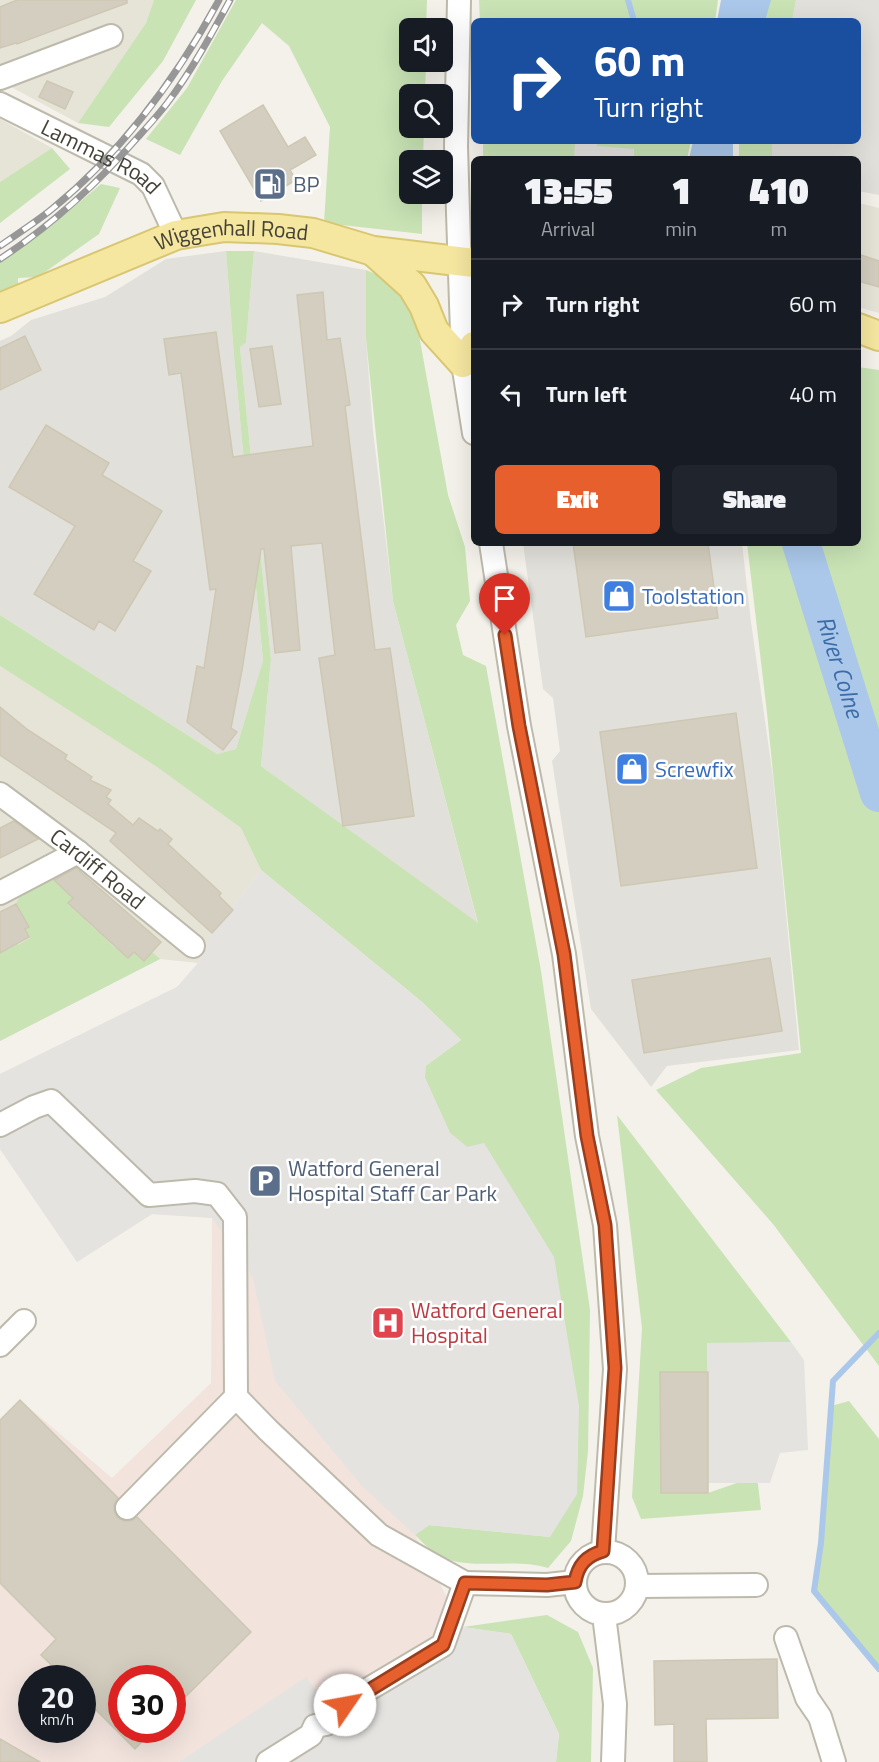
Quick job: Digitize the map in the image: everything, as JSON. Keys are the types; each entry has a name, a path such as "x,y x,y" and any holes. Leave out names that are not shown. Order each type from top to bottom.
{"main road":[{"name":"Wiggenhall Road","path":"0,308 176,235 224,227 313,233 372,251 467,262"},
{"path":"372,251 412,286 424,306 434,331 469,355"},
{"path":"861,329 879,336"}],"street":[{"path":"459,0 456,146 467,262 471,386"},
{"path":"0,78 111,36"},
{"name":"Lammas Road","path":"0,104 141,174 153,186 176,235"},
{"path":"491,546 519,726 564,954 587,1136 605,1225 615,1368 603,1551"},
{"name":"Cardiff Road","path":"0,794 78,852 192,946"},
{"path":"0,893 78,852"},
{"path":"0,1125 34,1107 51,1101 149,1195 195,1191 217,1194 235,1217 236,1397 379,1535 465,1583 547,1585 575,1582"},
{"path":"0,1345 24,1321"},
{"path":"127,1508 236,1397"},
{"path":"603,1551 618,1554 631,1563 636,1573 638,1586 633,1599 626,1607 604,1615 588,1608 581,1601 575,1582 582,1563 593,1554 603,1551"},
{"path":"268,1762 311,1735 315,1726 326,1724 357,1696 443,1645 465,1583"},
{"path":"638,1586 756,1585"},
{"path":"604,1615 615,1704 613,1762"},
{"path":"786,1638 807,1698 820,1717 834,1762"}],"shaded area":[{"path":"0,0 154,0 146,23 78,123 0,81"},
{"path":"796,0 879,0 879,195 861,192 861,156 772,156 772,144 861,144 861,18 793,18"},
{"path":"0,119 52,148 0,182"},
{"path":"575,144 597,144 597,146 634,149 634,156 574,156"},
{"path":"861,204 879,208 879,313 861,308"},
{"path":"226,251 263,662 236,749 217,754 0,615 0,341 11,336 31,320 105,297 166,259"},
{"path":"254,251 366,270 366,339 373,430 393,601 478,924 261,766 271,659 240,347 246,343"},
{"path":"523,546 742,546 773,777 799,1050 667,1066 651,1087 591,1009 552,761 560,751 553,698 543,689"},
{"path":"0,666 157,767 241,828 261,870 212,933 198,963 160,959 0,1041"},
{"name":"Watford General Hospital","path":"261,870 484,1143 550,1537 429,1525 415,1535 462,1627 511,1634 556,1762 0,1762 0,1420 20,1400 112,1478 211,1383 212,1218 152,1214 77,1262 0,1149 0,1074 177,987 198,963 212,933"},
{"name":"Watford General Hospital Staff Car Park","path":"261,870 422,1002 461,1040 426,1066 425,1078 450,1133 467,1147 484,1143 554,1257 579,1406 577,1494 550,1537 429,1525 415,1535 362,1486 275,1381 253,1278 212,1218 152,1214 77,1262 0,1149 0,1074 177,987 198,963 212,933"},
{"path":"791,1342 804,1360 808,1450 780,1453 770,1483 708,1483 707,1343"},
{"path":"463,1627 511,1634 559,1734 556,1762 179,1762 306,1677 335,1714 433,1640"}],"green space":[{"path":"154,0 196,0 163,61 109,127 78,123 146,23"},
{"path":"236,0 427,0 426,18 399,18 399,72 426,72 425,84 399,84 399,138 424,138 423,150 399,150 399,204 422,204 422,234 324,223 330,127 289,46 262,23 222,81 180,155 146,139 187,88"},
{"path":"479,0 718,0 715,18 480,18"},
{"path":"765,0 796,0 793,18 763,18"},
{"path":"483,144 690,144 688,156 483,156"},
{"path":"739,144 772,144 772,156 739,156"},
{"path":"52,148 70,169 0,223 0,182"},
{"path":"101,184 120,188 99,234 38,277 18,278 18,288 0,295 0,262 50,227"},
{"path":"226,251 254,251 246,343 240,347 271,659 261,766 478,923 393,601 366,339 366,270 385,278 415,313 448,495 465,547 470,601 456,625 463,655 486,666 541,971 590,1310 588,1451 583,1496 571,1541 548,1568 524,1564 461,1563 435,1553 415,1535 429,1525 550,1537 467,1147 450,1133 425,1078 425,1066 461,1040 422,1002 261,870 241,828 157,767 0,666 0,615 217,754 236,749 263,661"},
{"path":"861,367 879,370 879,1366 773,1224 656,1090 701,1068 801,1053 767,713 747,546 861,546"},
{"path":"51,877 73,898 68,904 80,915 90,914 85,920 97,931 103,925 108,931 104,937 115,948 121,942 122,952 128,958 134,952 144,961 152,952 160,959 0,1041 0,953 9,948 5,940 13,936 18,945 30,938 25,929 29,927 16,904 21,893"},
{"path":"617,1115 791,1342 707,1344 708,1372 660,1372 661,1493 708,1493 757,1476 761,1510 641,1519 632,1497 642,1328"},
{"path":"849,1401 879,1439 879,1669 814,1591 821,1543 831,1406"},
{"path":"547,1615 578,1632 593,1668 591,1762 556,1762 559,1734 511,1634 463,1627"}],"water":[{"path":"721,0 771,0 766,18 718,18"},
{"path":"692,144 733,144 733,156 690,156"}],"building":[{"path":"17,0 127,0 127,3 17,44 0,48 0,7"},
{"path":"47,81 73,92 65,109 39,97"},
{"path":"263,105 288,147 305,137 316,155 290,170 296,180 261,201 220,131"},
{"path":"861,255 879,261 879,287 861,282"},
{"path":"323,292 327,340 340,338 350,405 345,406 375,650 390,648 414,816 343,826 319,658 335,655 322,543 291,546 300,650 275,653 264,549 261,549 231,728 237,732 223,750 187,722 197,666 204,668 216,589 210,590 181,373 169,375 164,339 216,332 233,457 313,446 297,295"},
{"path":"25,336 41,370 0,390 0,348"},
{"path":"272,346 281,404 259,407 250,349"},
{"path":"46,425 109,463 102,475 162,511 133,561 151,571 115,631 99,621 94,630 34,594 75,526 9,487"},
{"path":"573,546 708,546 718,618 586,637"},
{"path":"0,707 28,730 67,755 65,759 92,777 90,780 111,790 106,797 111,800 108,804 133,825 139,818 158,831 160,829 172,839 168,844 221,893 219,896 233,910 212,933 110,841 116,833 0,755"},
{"path":"736,713 757,868 621,886 600,732"},
{"path":"14,821 38,839 0,858 0,828"},
{"path":"76,868 161,942 144,961 134,952 128,958 68,903 73,898 54,880"},
{"path":"16,904 29,927 25,929 29,937 0,953 0,912"},
{"path":"770,958 782,1031 644,1053 632,980"},
{"path":"660,1372 708,1372 708,1493 661,1493"},
{"path":"20,1400 118,1498 114,1505 117,1517 124,1521 131,1521 137,1517 251,1632 186,1696 186,1665 108,1665 108,1722 96,1710 96,1665 51,1665 41,1655 56,1639 0,1583 0,1420"},
{"path":"777,1659 778,1718 706,1719 707,1762 674,1762 674,1724 655,1725 654,1661"},
{"path":"0,1739 40,1762 0,1762"},
{"path":"129,1743 141,1743 135,1749"}],"waterway":[{"path":"628,0 633,18"},
{"name":"River Colne","path":"802,546 879,793"},
{"path":"879,1333 833,1381 821,1543 814,1591 879,1669"}],"railway":[{"path":"0,246 52,209 78,187 125,138 166,86 219,0"},
{"path":"0,259 73,203 150,124 185,77 230,0"}],"place":[{"name":"BP","path":"270,184"},
{"name":"Toolstation","path":"619,596"},
{"name":"Screwfix","path":"632,769"},
{"name":"Watford General Hospital Staff Car Park","path":"265,1181"},
{"name":"Watford General Hospital","path":"388,1323"}],"route":[{"path":"345,1705 443,1645 465,1583 547,1585 575,1582 582,1563 593,1554 603,1551 615,1368 605,1225 587,1136 564,954 519,726 505,635"}]}
